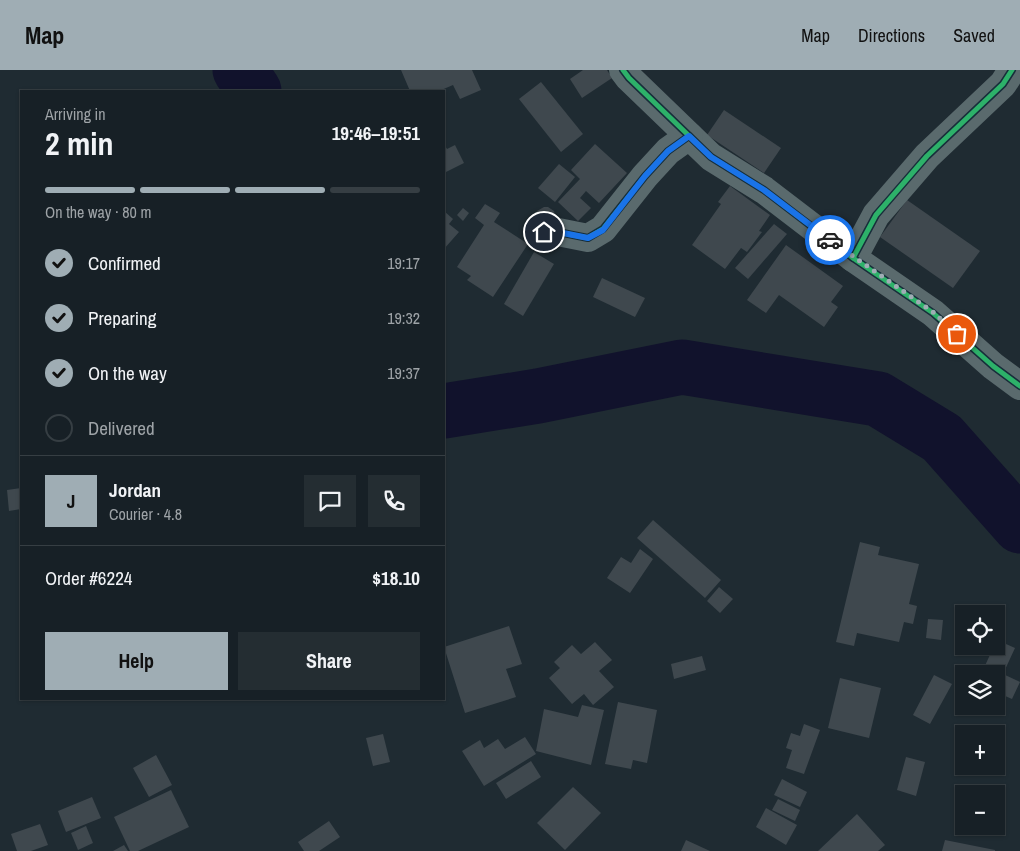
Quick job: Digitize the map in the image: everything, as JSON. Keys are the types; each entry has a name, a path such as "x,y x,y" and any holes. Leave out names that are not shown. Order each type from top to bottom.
{"street":[{"path":"853,258 876,215 927,156 1003,84 1012,70"},
{"path":"627,73 711,157 764,190 853,258 933,312 993,366 1020,386"},
{"path":"544,232 558,232 588,238 603,230 645,176 668,151 689,136"}],"building":[{"path":"401,70 472,70 481,90 460,99 453,85 441,90 410,90"},
{"path":"583,70 607,70 612,78 582,98 570,79"},
{"path":"541,82 583,134 561,152 519,99"},
{"path":"724,110 781,148 764,173 707,135"},
{"path":"595,144 627,173 599,203 586,191 580,198 591,208 578,221 558,202 580,179 571,170"},
{"path":"455,145 464,163 445,172 445,146 447,149"},
{"path":"559,164 575,177 555,202 538,188"},
{"path":"730,186 770,215 759,231 762,232 747,252 741,248 725,269 692,245 721,204 718,202"},
{"path":"907,200 980,251 953,288 880,237"},
{"path":"485,204 500,213 494,222 528,244 493,297 467,280 471,276 457,267 484,225 475,218"},
{"path":"544,207 554,211 554,222 538,222 536,218 537,211"},
{"path":"463,208 469,213 463,221 457,215"},
{"path":"445,212 453,219 449,224 459,232 445,248"},
{"path":"774,224 787,234 748,279 735,268"},
{"path":"786,245 843,286 831,302 838,307 824,327 779,295 766,313 747,300"},
{"path":"534,252 554,264 523,316 504,304"},
{"path":"602,278 645,298 635,317 593,297"},
{"path":"20,488 20,509 9,511 7,490"},
{"path":"653,520 721,580 705,598 637,538"},
{"path":"860,542 880,547 878,555 919,564 909,604 917,606 913,624 904,622 899,642 857,633 854,646 836,642"},
{"path":"640,549 653,559 630,593 607,578 621,557 631,563"},
{"path":"719,587 733,599 720,613 707,601"},
{"path":"928,619 943,620 941,640 926,638"},
{"path":"509,626 522,664 506,669 516,697 465,713 445,647"},
{"path":"595,642 612,660 599,671 614,687 593,705 584,694 572,704 549,678 560,668 554,662 572,645 581,654"},
{"path":"1005,644 1015,648 1005,670 1005,665 985,665 990,655 1005,655"},
{"path":"702,656 706,670 674,679 671,664"},
{"path":"934,675 952,684 930,724 913,715"},
{"path":"1005,675 1020,682 1012,699 1005,696"},
{"path":"840,678 881,688 869,738 828,728"},
{"path":"618,702 657,710 647,763 633,760 631,769 605,764"},
{"path":"582,705 604,710 591,765 536,751 544,709 578,717"},
{"path":"804,724 820,730 804,774 786,768 792,750 786,748 791,733 800,736"},
{"path":"383,734 390,762 373,766 366,738"},
{"path":"525,737 536,754 484,786 462,751 480,740 484,748 498,739 505,749"},
{"path":"156,755 172,785 149,797 133,768"},
{"path":"906,757 925,762 916,796 897,790"},
{"path":"531,761 541,777 506,799 496,783"},
{"path":"782,779 807,792 800,807 774,795"},
{"path":"573,787 601,813 565,850 537,823"},
{"path":"171,790 189,827 138,851 130,851 114,817"},
{"path":"92,797 101,818 66,832 58,811"},
{"path":"778,799 800,810 795,821 772,810"},
{"path":"766,808 797,825 786,845 756,827"},
{"path":"857,814 885,845 878,851 818,851"},
{"path":"329,821 340,837 319,851 304,851 298,842"},
{"path":"40,824 48,845 31,851 17,851 11,834"},
{"path":"86,826 93,843 78,850 71,833"},
{"path":"686,840 710,851 681,851"},
{"path":"945,840 995,850 995,851 942,851"},
{"path":"124,845 128,851 113,851"}],"waterway":[{"path":"240,70 253,90"},
{"path":"445,411 538,396 682,367 878,399 942,438 1020,526"}],"cycle path":[{"path":"623,70 711,157 764,190 853,258 933,313 993,366 1020,386"},
{"path":"853,258 876,215 927,156 1003,84 1012,70"},
{"path":"544,233 558,232 588,238 603,229 645,176 668,151 689,136"}],"way so far":[{"path":"830,240 853,258 933,312 957,334"}],"route":[{"path":"544,232 558,232 588,238 603,230 645,176 668,151 689,136 711,157 764,190 830,240"}]}
